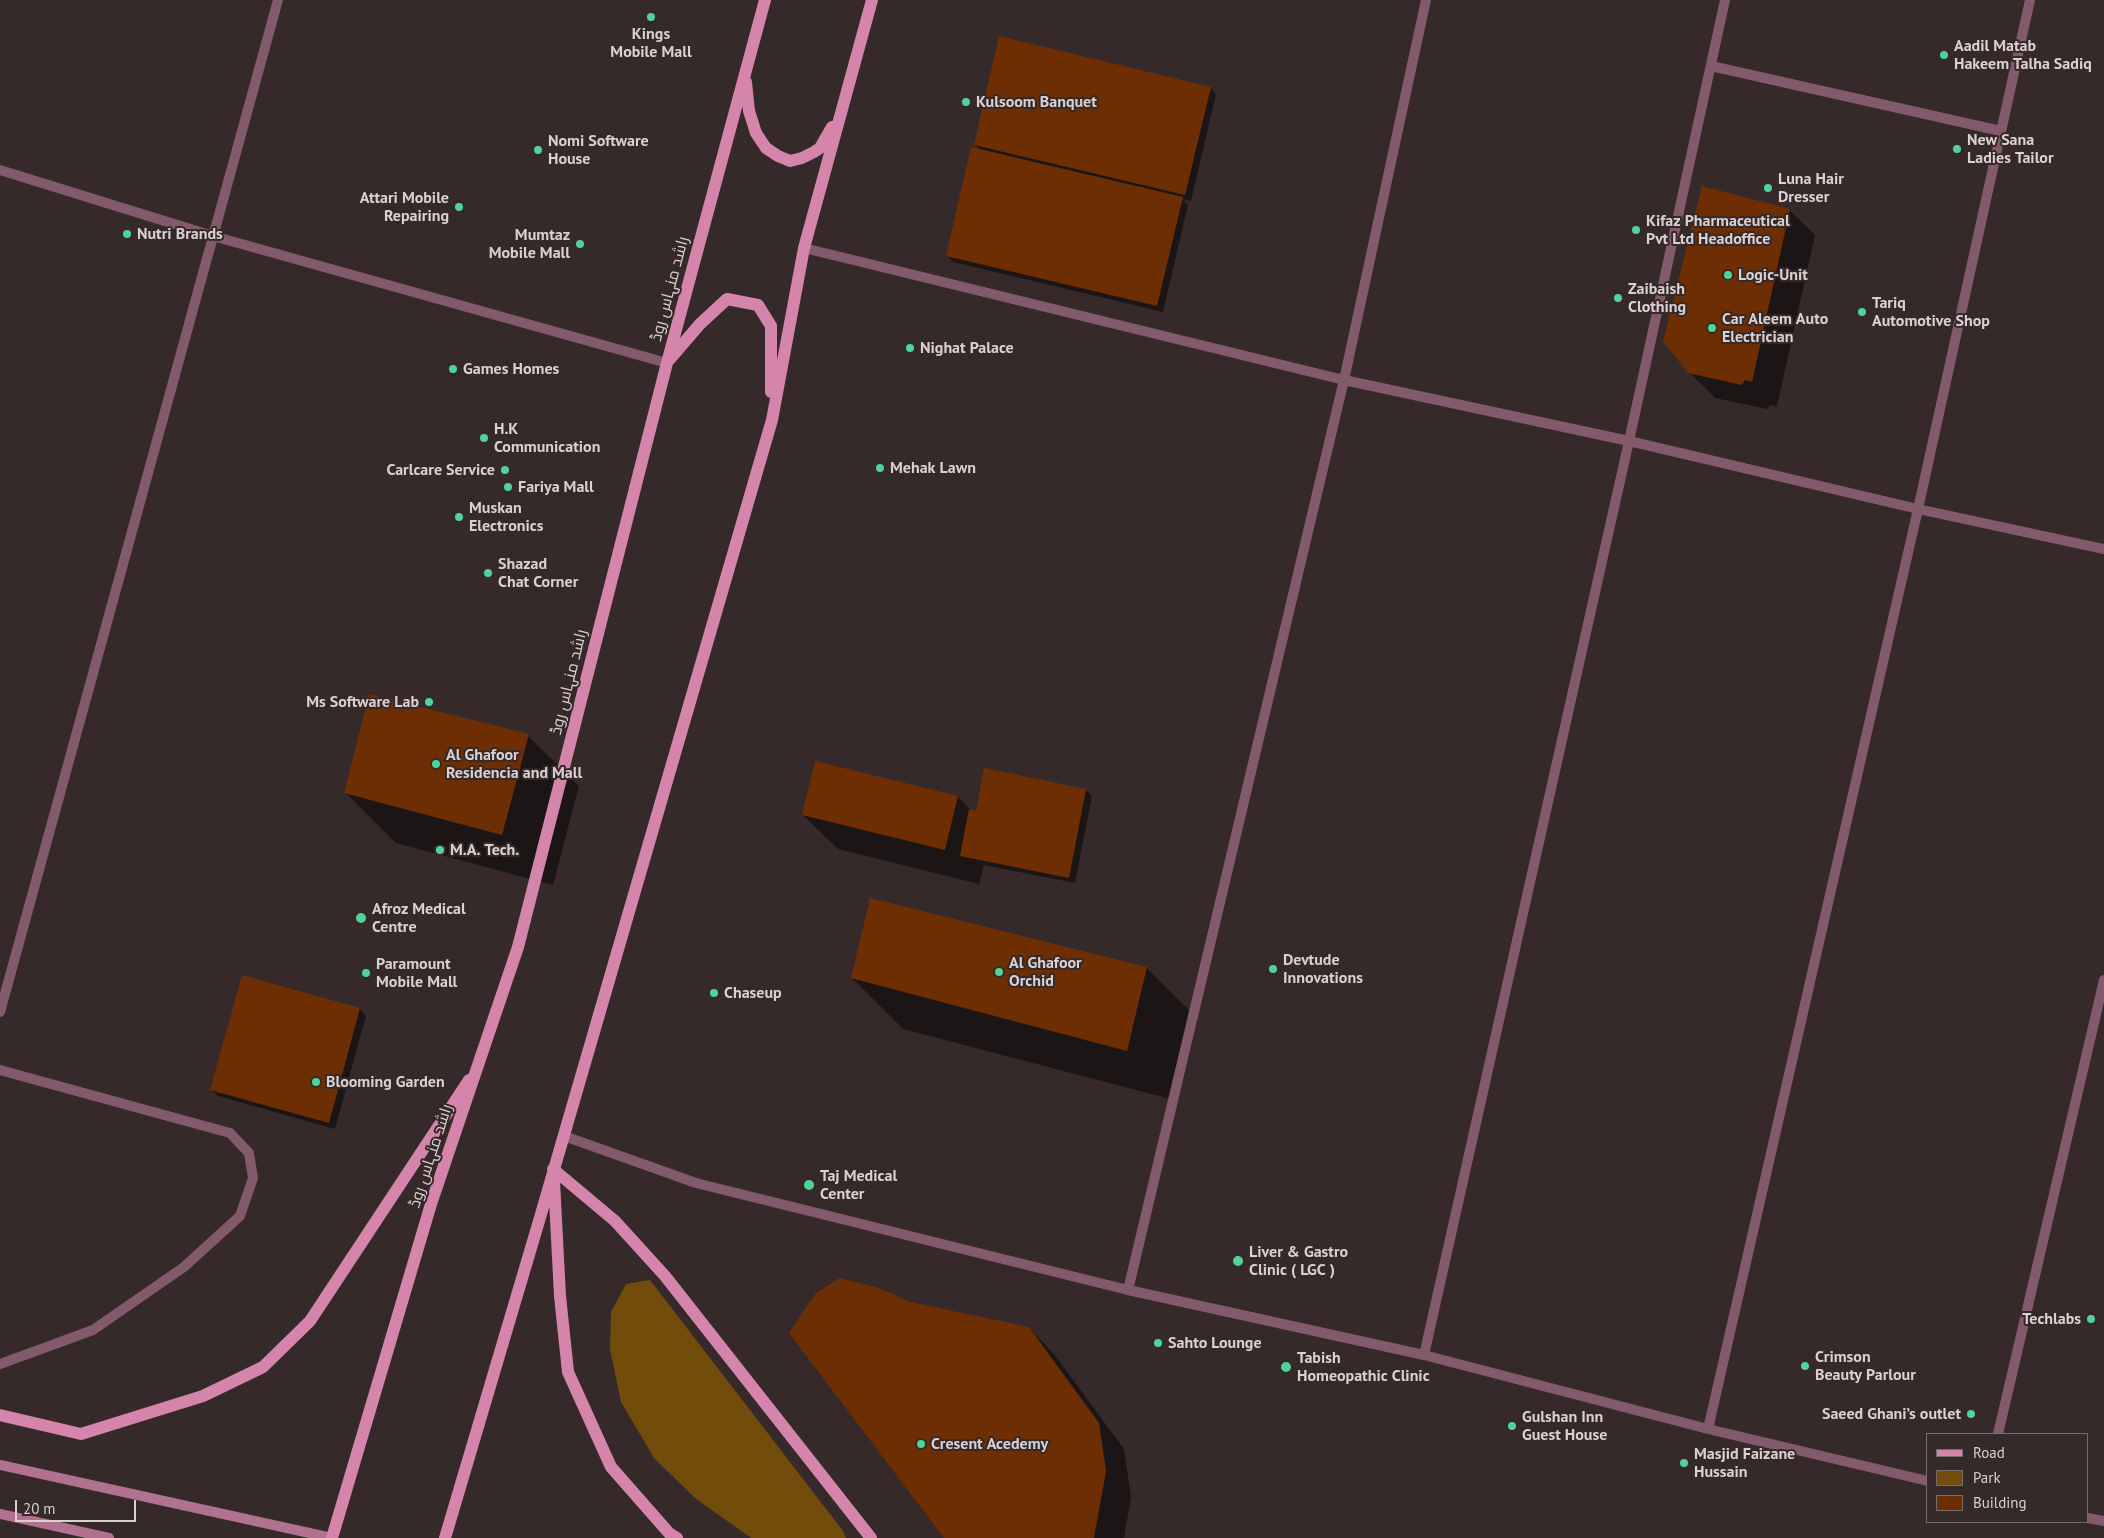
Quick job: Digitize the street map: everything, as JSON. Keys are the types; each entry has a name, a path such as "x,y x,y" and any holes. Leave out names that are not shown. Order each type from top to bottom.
{"main road":[{"name":"راشد منہاس روڈ","path":"332,1538 431,1204 518,947 667,363 764,0"},
{"path":"445,1538 772,420 804,248 872,0"},
{"path":"746,67 746,93 756,133 766,148 778,156 790,161 802,158 820,148 840,114"},
{"path":"667,363 700,324 727,299 758,305 771,326 772,420"},
{"path":"0,1415 81,1434 202,1396 263,1367 310,1321 479,1064"},
{"path":"553,1169 560,1296 568,1372 611,1467 670,1533 678,1538"},
{"path":"553,1169 615,1221 665,1276 871,1538"},
{"path":"0,1465 332,1538"},
{"path":"0,1514 109,1538"}],"street":[{"path":"0,1012 278,0"},
{"path":"1128,1290 1344,380 1426,0"},
{"path":"1424,1355 1629,441 1725,0"},
{"path":"1708,1429 1918,509 2030,0"},
{"path":"1711,66 2001,131"},
{"path":"0,170 213,236 667,363"},
{"path":"804,248 1344,380 1629,441 1918,509 2104,549"},
{"path":"1998,1433 2104,980"},
{"path":"0,1070 230,1133 249,1153 253,1178 240,1216 184,1266 93,1330 0,1364"},
{"path":"564,1136 696,1183 1128,1290 1424,1355 1708,1429 1926,1481"},
{"path":"2089,1518 2104,1521"}],"green space":[{"path":"650,1280 843,1531 846,1538 751,1538 695,1498 654,1458 621,1402 610,1349 611,1312 626,1284"}],"building":[{"path":"999,36 1211,87 1185,195 974,145"},
{"path":"971,147 1183,197 1157,306 946,256"},
{"name":"Logic-Unit","path":"1702,186 1790,209 1752,382 1745,380 1742,385 1688,373 1663,341"},
{"name":"Al Ghafoor Residencia and Mall","path":"369,694 529,734 502,835 344,793"},
{"path":"815,761 958,796 945,850 802,815"},
{"path":"984,768 1086,789 1069,878 960,856 969,809 976,811"},
{"name":"Al Ghafoor Orchid","path":"870,898 1147,967 1127,1051 851,978"},
{"path":"242,975 360,1008 329,1123 210,1090"},
{"path":"840,1278 879,1288 910,1302 1029,1327 1099,1423 1106,1471 1094,1538 944,1538 789,1333 816,1293"}],"place":[{"name":"Kings Mobile Mall","path":"651,17"},
{"name":"Aadil Matab Hakeem Talha Sadiq","path":"1944,55"},
{"name":"Kulsoom Banquet","path":"966,102"},
{"name":"New Sana Ladies Tailor","path":"1957,149"},
{"name":"Nomi Software House","path":"538,150"},
{"name":"Luna Hair Dresser","path":"1768,188"},
{"name":"Attari Mobile Repairing","path":"459,207"},
{"name":"Kifaz Pharmaceutical Pvt Ltd Headoffice","path":"1636,230"},
{"name":"Nutri Brands","path":"127,234"},
{"name":"Mumtaz Mobile Mall","path":"580,244"},
{"name":"Logic-Unit","path":"1728,275"},
{"name":"Zaibaish Clothing","path":"1618,298"},
{"name":"Tariq Automotive Shop","path":"1862,312"},
{"name":"Car Aleem Auto Electrician","path":"1712,328"},
{"name":"Nighat Palace","path":"910,348"},
{"name":"Games Homes","path":"453,369"},
{"name":"H.K Communication","path":"484,438"},
{"name":"Mehak Lawn","path":"880,468"},
{"name":"Carlcare Service","path":"505,470"},
{"name":"Fariya Mall","path":"508,487"},
{"name":"Muskan Electronics","path":"459,517"},
{"name":"Shazad Chat Corner","path":"488,573"},
{"name":"Ms Software Lab","path":"429,702"},
{"name":"Al Ghafoor Residencia and Mall","path":"436,764"},
{"name":"M.A. Tech.","path":"440,850"},
{"name":"Afroz Medical Centre","path":"361,918"},
{"name":"Devtude Innovations","path":"1273,969"},
{"name":"Al Ghafoor Orchid","path":"999,972"},
{"name":"Paramount Mobile Mall","path":"366,973"},
{"name":"Chaseup","path":"714,993"},
{"name":"Blooming Garden","path":"316,1082"},
{"name":"Taj Medical Center","path":"809,1185"},
{"name":"Liver & Gastro Clinic ( LGC )","path":"1238,1261"},
{"name":"Techlabs","path":"2091,1319"},
{"name":"Sahto Lounge","path":"1158,1343"},
{"name":"Crimson Beauty Parlour","path":"1805,1366"},
{"name":"Tabish Homeopathic Clinic","path":"1286,1367"},
{"name":"Saeed Ghani’s outlet","path":"1971,1414"},
{"name":"Gulshan Inn Guest House","path":"1512,1426"},
{"name":"Cresent Acedemy","path":"921,1444"},
{"name":"Masjid Faizane Hussain","path":"1684,1463"}]}
